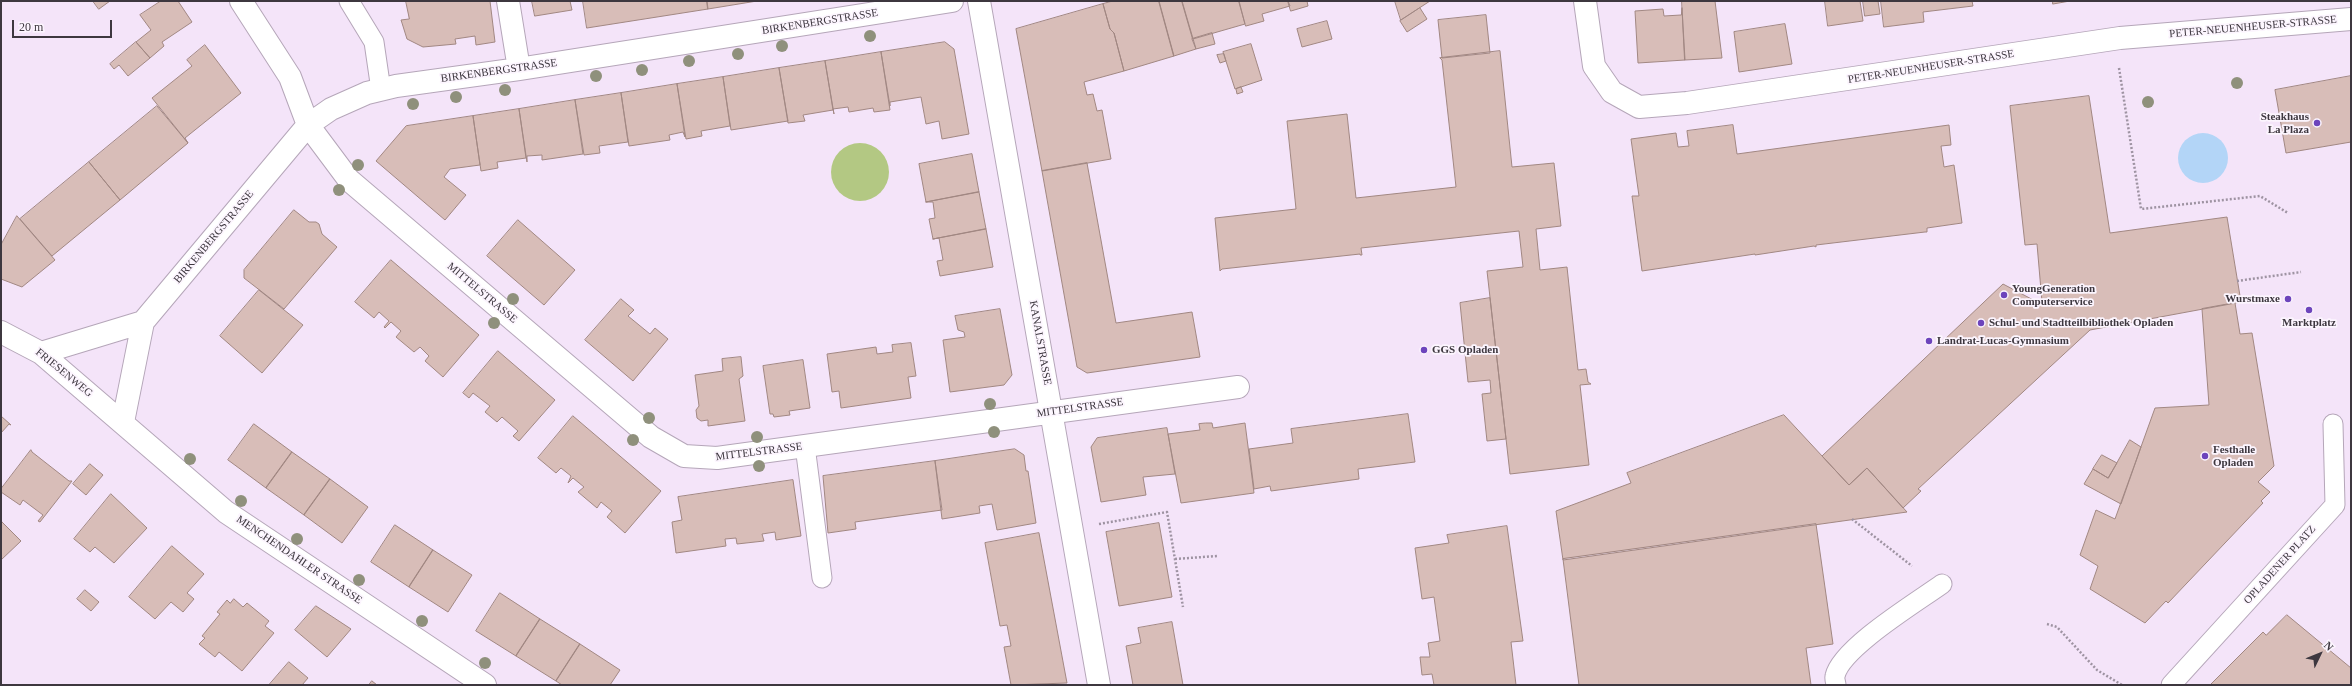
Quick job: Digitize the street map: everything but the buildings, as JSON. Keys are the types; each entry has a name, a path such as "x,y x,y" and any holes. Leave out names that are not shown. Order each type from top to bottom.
{"street":[{"name":"MITTELSTRASSE","path":"241,1 290,77 308,125 349,180 651,437 684,456 717,458 1238,387"},
{"path":"508,1 519,69"},
{"name":"BIRKENBERGSTRASSE","path":"123,422 143,322 308,125 331,109 366,93 381,90 952,1"},
{"name":"KANALSTRASSE","path":"979,1 1099,685"},
{"name":"PETER-NEUENHEUSER-STRASSE","path":"1585,1 1594,66 1612,92 1638,107 1687,104 2115,39 2351,19"},
{"path":"41,353 143,322"},
{"name":"FRIESENWEG","path":"1,332 41,353 123,422"},
{"name":"MENCHENDAHLER STRASSE","path":"123,422 226,512 485,685"}],"lane":[{"path":"349,1 374,42 381,90"},
{"name":"OPLADENER PLATZ","path":"2171,685 2335,505 2333,424"},
{"path":"804,446 822,578"},
{"path":"1836,685 1835,676 1847,656 1864,640 1942,584"}],"path":[{"path":"2115,39 2141,209 2260,196 2288,213"},
{"path":"2237,281 2301,272"},
{"path":"1072,529 1167,512 1183,607"},
{"path":"1852,519 1912,566"},
{"path":"1175,559 1217,556"},
{"path":"2047,624 2056,627 2097,670 2122,685"}],"green space":[{"path":"854,143 866,143 881,151 889,166 889,178 881,193 866,201 854,201 839,193 831,178 831,166 839,151"}],"water":[{"path":"2198,133 2208,133 2221,140 2228,153 2228,163 2221,176 2208,183 2198,183 2189,179 2182,172 2178,163 2178,153 2182,144 2189,137"}],"place":[{"name":"Steakhaus La Plaza","path":"2317,123"},
{"name":"YoungGeneration Computerservice","path":"2004,295"},
{"name":"Wurstmaxe","path":"2288,299"},
{"name":"Marktplatz","path":"2309,310"},
{"name":"Schul- und Stadtteilbibliothek Opladen","path":"1981,323"},
{"name":"Landrat-Lucas-Gymnasium","path":"1929,341"},
{"name":"GGS Opladen","path":"1424,350"},
{"name":"Festhalle Opladen","path":"2205,456"}]}
